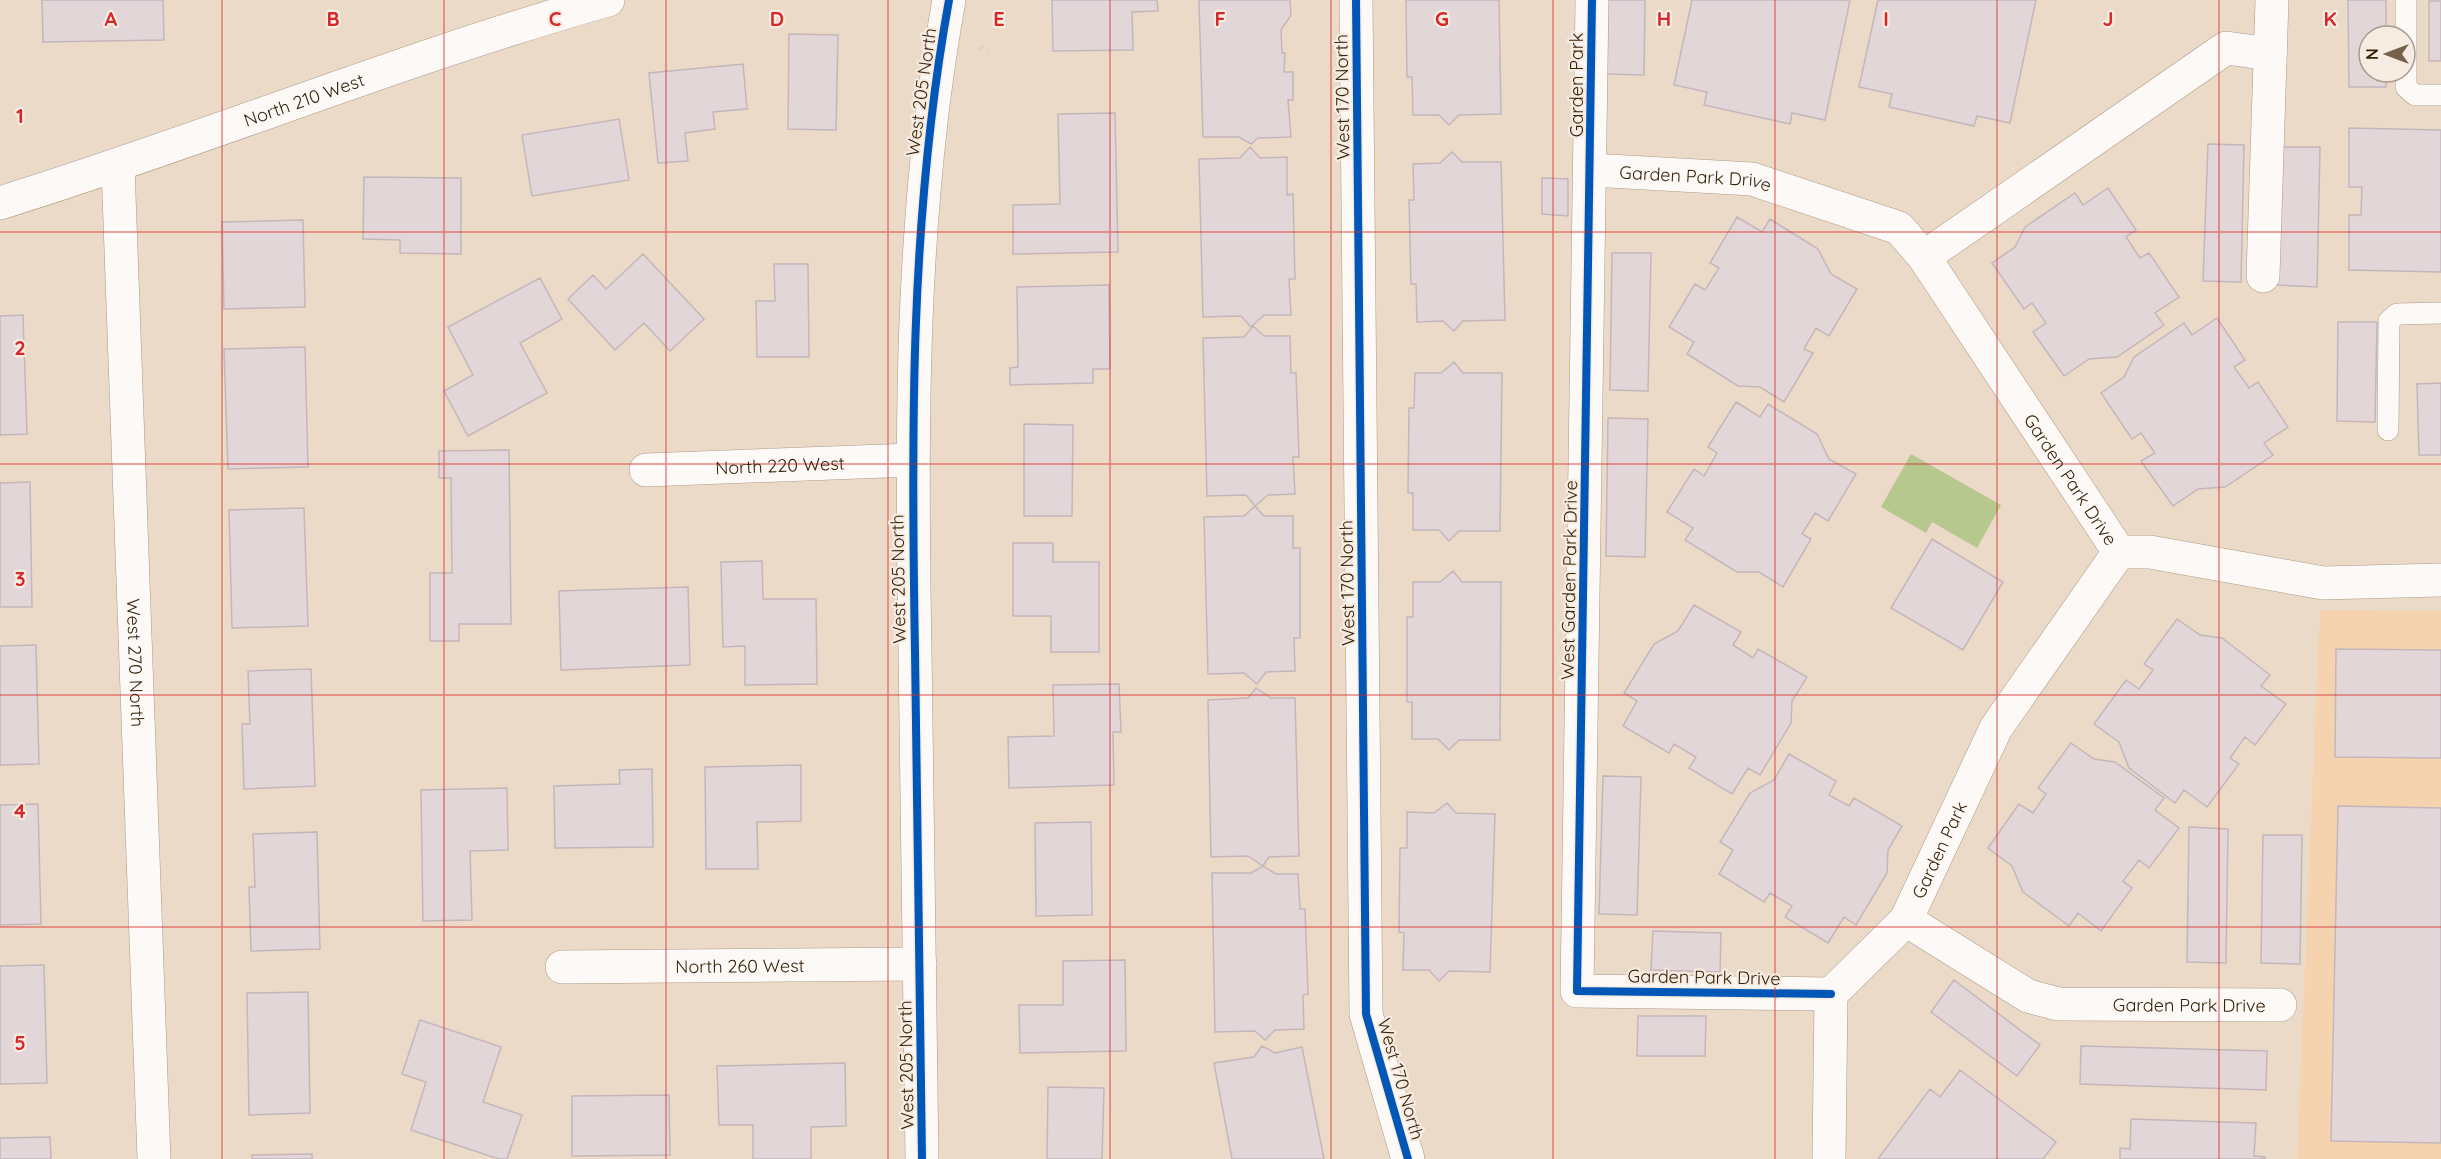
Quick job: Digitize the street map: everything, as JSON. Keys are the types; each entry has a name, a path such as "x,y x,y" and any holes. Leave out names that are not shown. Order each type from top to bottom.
{"street":[{"name":"North 210 West","path":"0,203 118,166 498,31 608,0"},
{"name":"West 205 North","path":"922,1159 911,460 921,204 939,59 949,0"},
{"name":"West 170 North","path":"1356,0 1366,1014 1408,1159"},
{"name":"Garden Park","path":"1591,170 1592,0"},
{"path":"2264,276 2272,0"},
{"path":"1924,257 2226,48 2270,54"},
{"name":"West 270 North","path":"118,166 154,1159"},
{"name":"Garden Park Drive","path":"1591,170 1752,179 1899,228 1924,257 2119,552 2150,552 2323,583 2441,580"},
{"name":"West Garden Park Drive","path":"1577,991 1591,170"},
{"name":"North 220 West","path":"646,470 911,460"},
{"name":"Garden Park","path":"1831,994 1906,920 1996,728 2119,552"},
{"name":"Garden Park Drive","path":"1906,920 2028,996 2058,1004 2280,1005"},
{"name":"North 260 West","path":"562,967 920,964"},
{"name":"Garden Park Drive","path":"1577,991 1831,994"},
{"path":"1829,1159 1831,994"}],"lane":[{"path":"2406,0 2406,87 2415,95 2441,95"},
{"path":"2388,430 2389,321 2397,314 2441,313"}],"shaded area":[{"path":"1911,454 2001,505 1977,548 1932,522 1926,533 1881,507"},
{"path":"2320,610 2441,611 2441,1159 2297,1159"}],"building":[{"path":"42,0 163,0 164,40 43,42"},
{"path":"1052,0 1157,0 1158,11 1132,12 1133,50 1053,51"},
{"path":"1199,0 1290,0 1291,15 1281,30 1282,53 1285,53 1284,72 1293,72 1293,100 1288,100 1291,137 1258,138 1251,144 1239,137 1203,137"},
{"path":"1406,0 1499,0 1501,114 1459,115 1449,125 1439,115 1413,115 1412,77 1407,77"},
{"path":"1608,0 1645,0 1644,75 1607,74"},
{"path":"1692,0 1850,0 1825,120 1792,113 1790,124 1704,105 1707,92 1674,85"},
{"path":"1878,0 2036,0 2010,123 1977,116 1974,126 1889,107 1892,94 1859,87"},
{"path":"2348,0 2386,0 2386,24 2357,24 2357,84 2386,84 2386,87 2349,87"},
{"path":"2429,1 2441,1 2441,61 2429,61"},
{"path":"789,34 838,35 836,130 788,129"},
{"path":"743,64 747,109 713,112 715,129 685,133 688,161 658,163 649,73"},
{"path":"1115,113 1118,252 1013,254 1013,205 1060,204 1058,114"},
{"path":"619,119 629,180 532,196 522,135"},
{"path":"2349,128 2441,130 2441,272 2349,270 2349,215 2361,215 2362,187 2349,187"},
{"path":"2208,144 2244,145 2241,282 2203,281"},
{"path":"1250,147 1260,158 1287,157 1287,195 1293,194 1295,279 1289,279 1291,315 1264,315 1251,327 1241,316 1203,317 1199,159 1240,158"},
{"path":"2279,147 2320,147 2317,287 2276,285"},
{"path":"1452,152 1462,162 1501,162 1505,320 1463,321 1454,331 1443,321 1417,322 1416,284 1411,284 1409,200 1414,200 1413,164 1440,163"},
{"path":"364,177 461,178 461,254 400,253 400,240 363,239"},
{"path":"1542,178 1568,179 1568,216 1542,214"},
{"path":"2108,188 2136,230 2126,237 2140,258 2149,253 2179,297 2155,313 2164,325 2117,357 2089,359 2064,376 2033,332 2046,323 2032,303 2024,309 1992,263 2015,247 2025,227 2075,193 2083,205"},
{"path":"1737,217 1762,232 1770,219 1818,249 1831,274 1857,289 1829,336 1816,328 1804,349 1813,353 1784,402 1760,387 1738,386 1687,354 1694,342 1669,327 1695,284 1705,290 1719,268 1710,263"},
{"path":"303,220 305,307 224,309 222,222"},
{"path":"1612,253 1651,253 1648,391 1610,390"},
{"path":"643,254 704,319 670,351 644,323 615,350 568,299 593,275 606,289"},
{"path":"774,264 808,264 809,357 757,357 756,301 775,301"},
{"path":"540,278 562,319 520,343 547,393 468,436 444,391 473,375 448,327"},
{"path":"1109,285 1110,369 1093,369 1093,383 1010,385 1010,368 1018,367 1017,287"},
{"path":"23,315 27,434 0,435 0,316"},
{"path":"2217,318 2245,360 2234,367 2249,388 2258,382 2288,427 2264,443 2273,455 2225,487 2198,489 2173,506 2141,461 2155,453 2141,433 2132,439 2101,393 2124,377 2134,357 2184,323 2192,335"},
{"path":"2338,322 2377,322 2375,422 2337,421"},
{"path":"1253,326 1264,336 1290,336 1291,373 1296,373 1299,457 1293,457 1295,494 1268,495 1255,506 1246,495 1207,496 1203,338 1244,337"},
{"path":"305,347 308,467 228,469 224,349"},
{"path":"1454,362 1463,373 1502,373 1500,531 1459,531 1449,541 1439,530 1413,530 1413,493 1408,493 1409,408 1414,408 1415,373 1441,373"},
{"path":"2441,383 2441,455 2419,455 2417,384"},
{"path":"1736,402 1760,417 1768,404 1817,434 1829,459 1856,474 1828,521 1815,513 1802,534 1811,539 1783,587 1759,572 1737,572 1685,540 1693,528 1667,512 1694,469 1704,476 1717,453 1708,447"},
{"path":"1608,418 1648,419 1645,557 1606,556"},
{"path":"1024,424 1073,425 1072,516 1024,516"},
{"path":"509,450 511,624 459,624 459,641 430,641 430,573 452,573 451,478 439,478 439,451"},
{"path":"30,482 32,607 0,607 0,483"},
{"path":"1255,506 1264,516 1293,516 1293,548 1300,548 1300,638 1294,638 1295,671 1266,672 1257,684 1244,673 1208,674 1204,517 1244,516"},
{"path":"304,508 308,626 232,628 229,510"},
{"path":"1932,539 2003,582 1963,650 1891,608"},
{"path":"1013,543 1053,543 1053,562 1099,562 1099,652 1051,652 1051,616 1013,616"},
{"path":"762,561 763,599 816,599 817,684 745,685 745,646 723,647 721,562"},
{"path":"1453,571 1462,582 1501,582 1500,740 1459,740 1449,750 1438,739 1412,739 1412,702 1407,702 1407,617 1413,617 1413,582 1440,582"},
{"path":"688,587 690,665 561,670 559,591"},
{"path":"1694,605 1741,632 1733,645 1753,658 1758,649 1807,677 1792,701 1791,723 1760,775 1748,768 1732,794 1689,768 1696,757 1674,744 1669,753 1623,726 1637,701 1624,693 1654,644 1678,631"},
{"path":"2177,619 2200,635 2222,638 2270,675 2261,686 2286,704 2255,745 2245,737 2230,758 2239,764 2207,807 2184,790 2175,803 2129,768 2119,742 2094,724 2126,680 2139,689 2153,670 2144,664"},
{"path":"36,645 39,764 0,765 0,646"},
{"path":"2336,649 2441,650 2441,758 2335,757"},
{"path":"311,669 315,786 244,789 242,724 250,724 248,671"},
{"path":"1119,684 1121,732 1113,732 1114,785 1009,788 1008,737 1054,736 1053,685"},
{"path":"1256,688 1271,698 1295,698 1299,856 1269,857 1263,866 1248,856 1211,857 1208,700 1248,698"},
{"path":"2071,743 2094,759 2115,762 2164,798 2155,810 2179,828 2149,868 2139,860 2123,881 2132,888 2101,931 2078,913 2069,926 2023,892 2012,866 1988,848 2019,804 2033,813 2046,794 2038,788"},
{"path":"1789,754 1836,781 1829,795 1849,806 1854,798 1902,826 1888,850 1887,873 1856,925 1844,917 1828,943 1785,917 1792,906 1770,893 1764,902 1719,874 1733,850 1720,842 1750,793 1774,780"},
{"path":"801,765 801,821 757,822 758,869 706,869 705,767"},
{"path":"652,769 653,847 555,848 554,786 620,784 619,770"},
{"path":"1603,776 1641,777 1637,915 1599,914"},
{"path":"507,788 508,850 470,851 472,920 423,921 421,790"},
{"path":"1447,803 1456,813 1495,814 1490,972 1449,971 1439,981 1429,970 1403,970 1404,933 1399,932 1400,848 1407,848 1407,812 1434,813"},
{"path":"38,804 41,924 0,925 0,805"},
{"path":"2338,806 2441,808 2441,1143 2331,1141"},
{"path":"1091,822 1092,915 1036,916 1035,823"},
{"path":"2189,827 2228,829 2226,963 2187,962"},
{"path":"317,832 320,949 251,951 249,887 255,887 253,834"},
{"path":"2263,835 2302,835 2300,964 2261,963"},
{"path":"1263,866 1276,874 1298,874 1300,909 1305,909 1308,994 1303,995 1304,1029 1275,1030 1265,1040 1255,1031 1215,1032 1212,873 1251,873"},
{"path":"1653,931 1721,933 1720,972 1651,970"},
{"path":"1125,960 1126,1051 1020,1053 1019,1005 1063,1005 1063,961"},
{"path":"44,965 47,1083 0,1084 0,966"},
{"path":"1954,980 2040,1045 2017,1076 1931,1012"},
{"path":"308,992 310,1113 249,1115 247,993"},
{"path":"1638,1016 1706,1016 1705,1056 1637,1056"},
{"path":"420,1020 501,1047 483,1102 522,1115 507,1159 499,1159 411,1130 426,1082 402,1074"},
{"path":"1262,1046 1275,1053 1302,1047 1324,1159 1232,1159 1214,1063 1254,1057"},
{"path":"2081,1046 2267,1051 2266,1090 2080,1084"},
{"path":"845,1063 846,1126 811,1127 811,1159 753,1159 753,1125 719,1125 717,1066"},
{"path":"1960,1070 2056,1142 2043,1159 1878,1159 1930,1089 1940,1097"},
{"path":"1048,1087 1104,1088 1102,1159 1047,1159"},
{"path":"669,1095 670,1155 572,1156 572,1096"},
{"path":"2131,1119 2256,1123 2254,1156 2265,1157 2265,1159 2120,1159 2120,1148 2130,1149"},
{"path":"50,1137 51,1159 0,1159 0,1138"},
{"path":"312,1154 312,1159 252,1159 252,1155"}],"cycle path":[{"path":"922,1159 913,488 914,406 920,243 936,81 949,0"},
{"path":"1356,0 1366,1014 1408,1159"},
{"path":"1592,0 1577,991 1831,994"}]}
